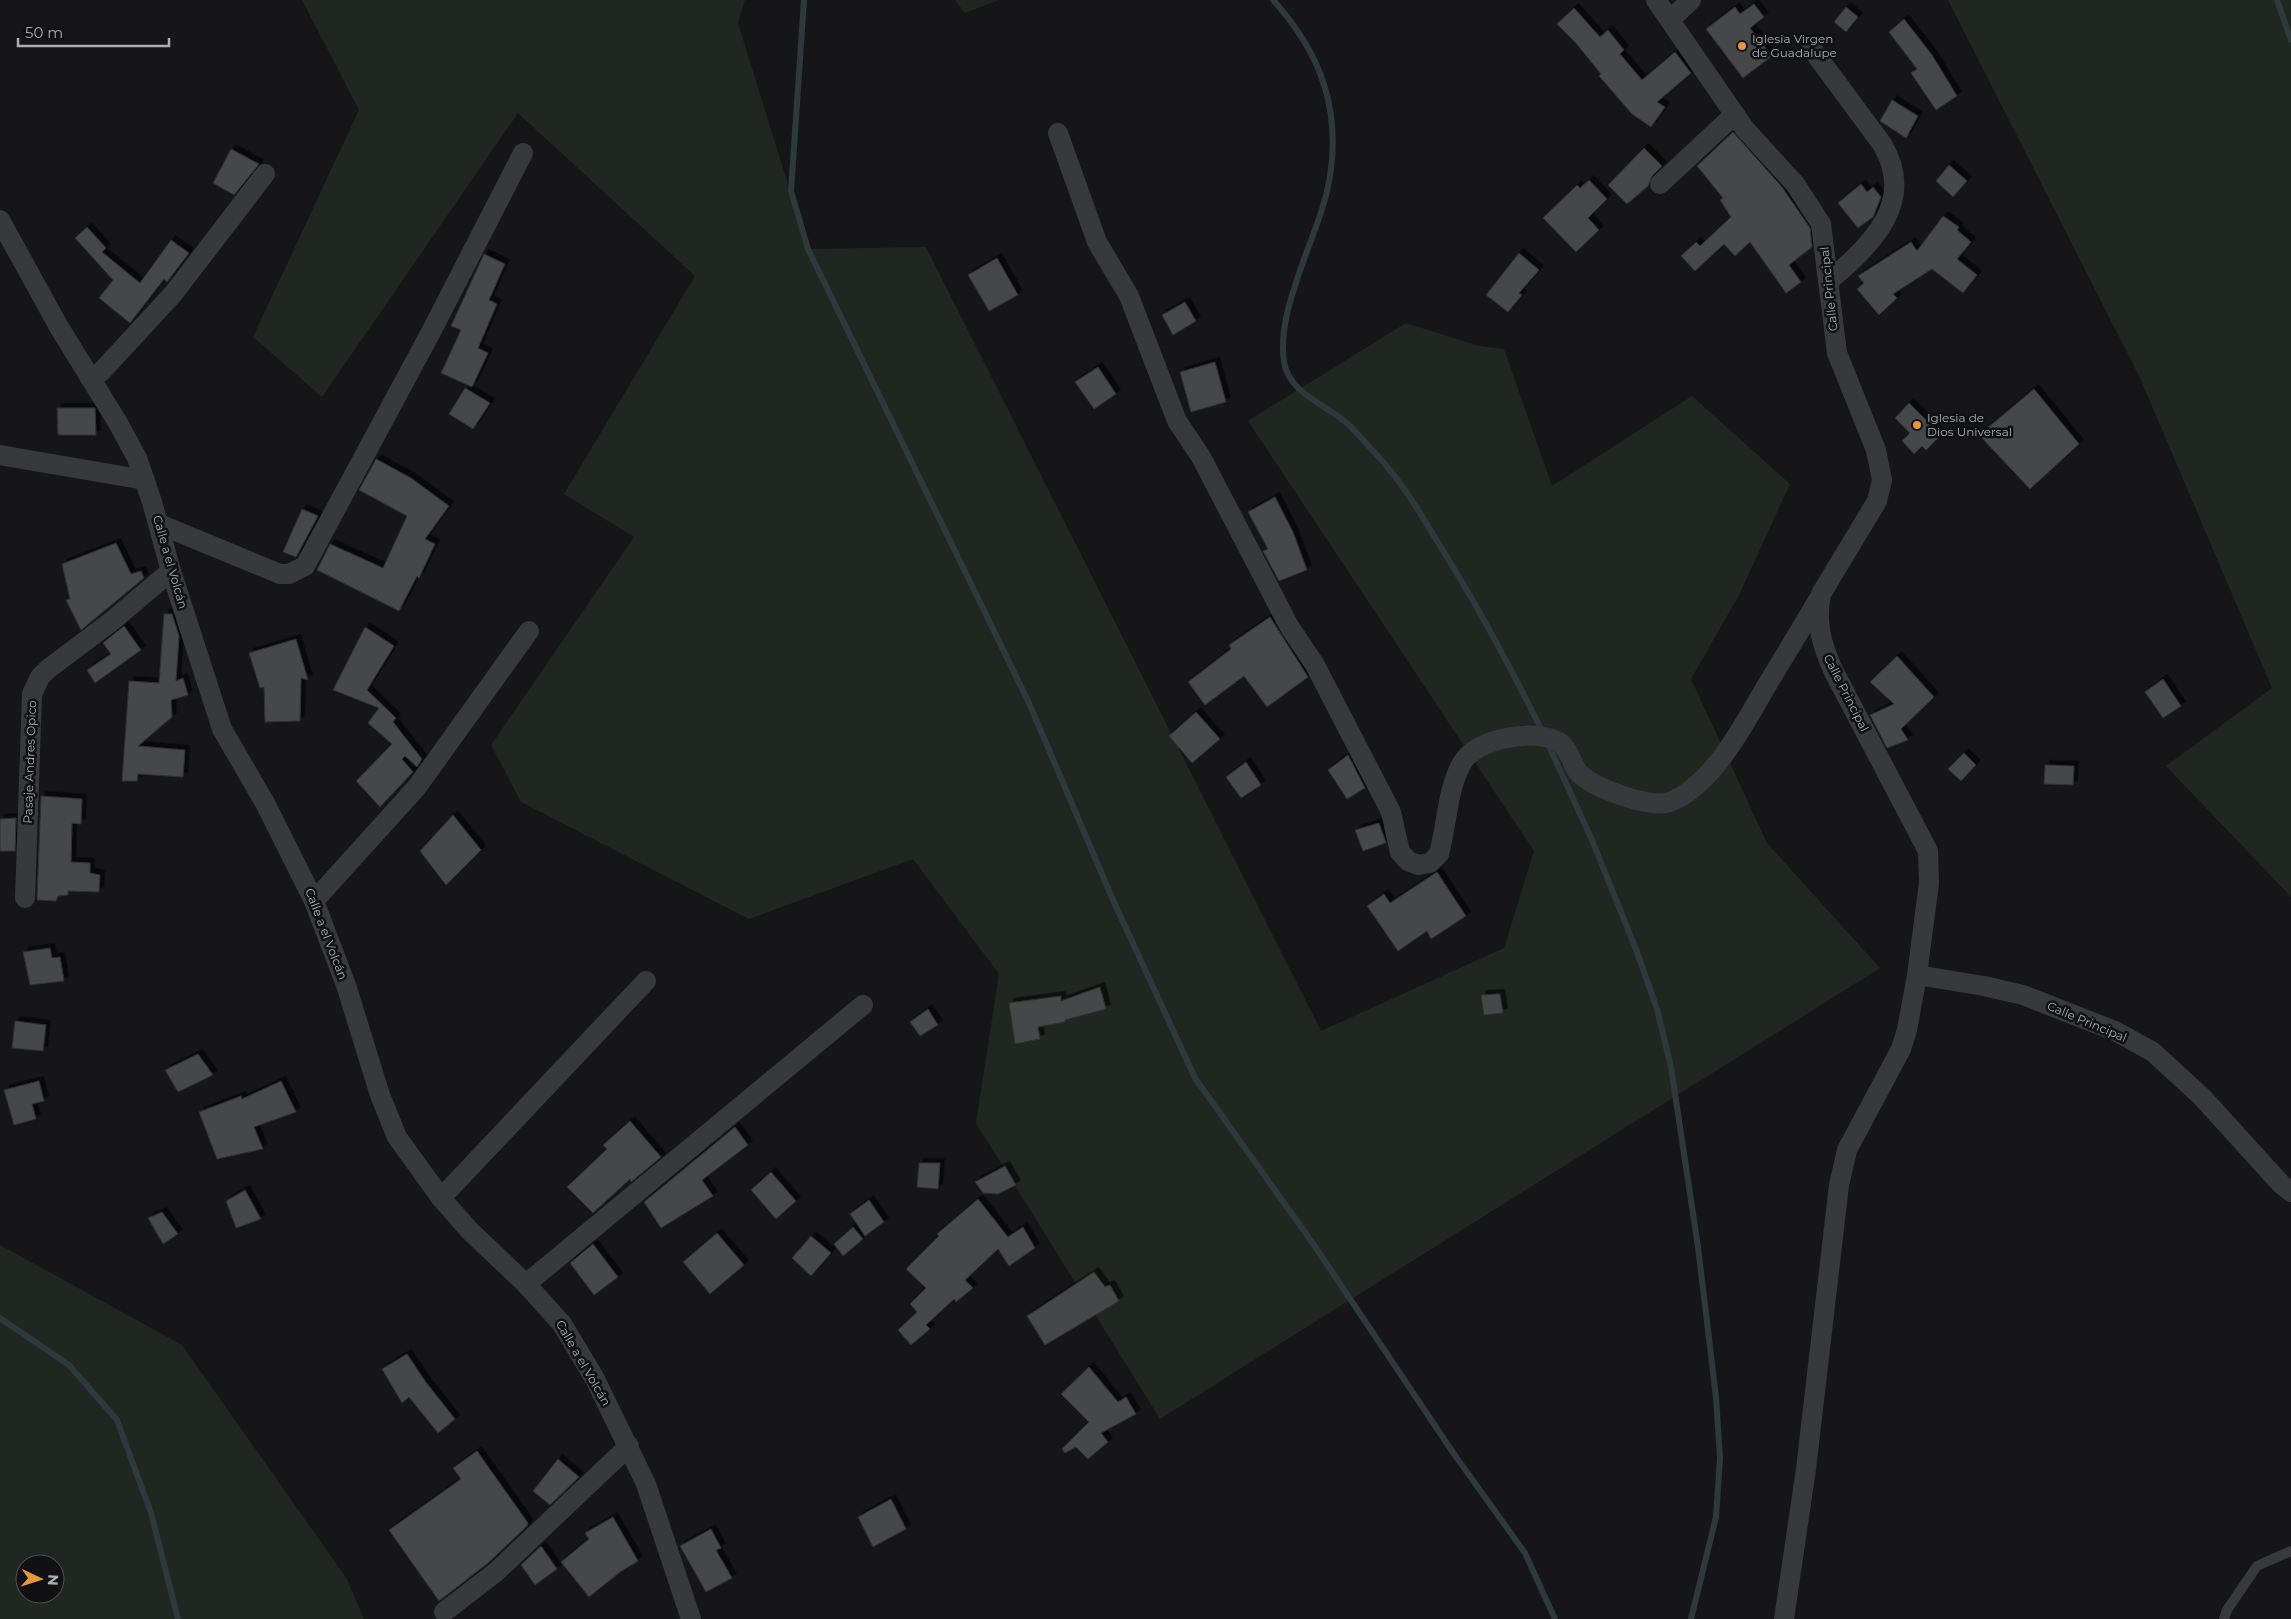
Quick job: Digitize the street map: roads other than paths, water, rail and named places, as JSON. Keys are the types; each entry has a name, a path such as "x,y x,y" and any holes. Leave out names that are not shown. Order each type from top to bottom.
{"street":[{"name":"Calle Principal","path":"1656,0 1744,128 1795,184 1816,213 1821,224 1837,353 1876,450 1882,480 1877,501 1821,594 1818,611 1822,646 1928,851 1928,883 1917,975 1984,986 2023,996 2115,1031 2153,1052 2202,1097 2280,1184 2291,1192"},
{"path":"1670,20 1691,0"},
{"path":"1811,48 1882,144 1891,159 1894,175 1894,195 1888,218 1854,260 1828,281"},
{"path":"1660,184 1735,114"},
{"path":"1058,133 1097,242 1129,296 1177,421 1201,457 1289,626 1315,664 1391,812 1400,852 1408,861 1418,865 1430,863 1439,854 1457,775 1463,762 1472,751 1492,742 1523,736 1544,737 1558,742 1567,750 1573,766 1581,775 1594,783 1641,803 1659,805 1687,792 1708,774 1734,739 1821,594"},
{"path":"159,524 280,574 289,574 305,566 431,332 523,152"},
{"path":"90,378 101,372 173,294 265,174"},
{"name":"Calle a el Volcán","path":"0,220 59,328 122,430 137,458 222,729 266,803 314,901 346,985 380,1095 397,1137 441,1198 470,1230 526,1284 562,1324 595,1379 646,1484 691,1619"},
{"path":"0,455 145,480"},
{"name":"Pasaje Andres Opico","path":"25,898 32,694 36,684 48,669 112,621 171,571"},
{"path":"314,901 417,786 528,630"},
{"path":"1784,1619 1806,1469 1839,1185 1847,1150 1855,1131 1901,1049 1917,975"},
{"path":"441,1198 646,981"},
{"path":"526,1284 863,1005"},
{"path":"444,1612 496,1572 629,1446"}],"lane":[{"path":"2224,1619 2227,1610 2258,1566 2291,1551"}],"waterway":[{"path":"804,0 791,191 808,249 1029,703 1113,900 1195,1078 1314,1245 1454,1454 1525,1553 1555,1619"},
{"path":"1273,0 1290,21 1316,63 1330,110 1333,134 1332,160 1326,196 1304,259 1285,323 1283,349 1287,373 1301,391 1349,425 1384,463 1401,485 1424,519 1471,598 1543,733"},
{"path":"2277,0 2291,40"},
{"path":"1548,744 1592,840 1637,952 1657,1009 1671,1067 1698,1247 1716,1397 1720,1458 1716,1517 1691,1619"},
{"path":"0,1318 69,1365 117,1420 151,1513 178,1619"}],"place":[{"name":"Iglesia Virgen de Guadalupe","path":"1742,46"},
{"name":"Iglesia de Dios Universal","path":"1917,425"}]}
